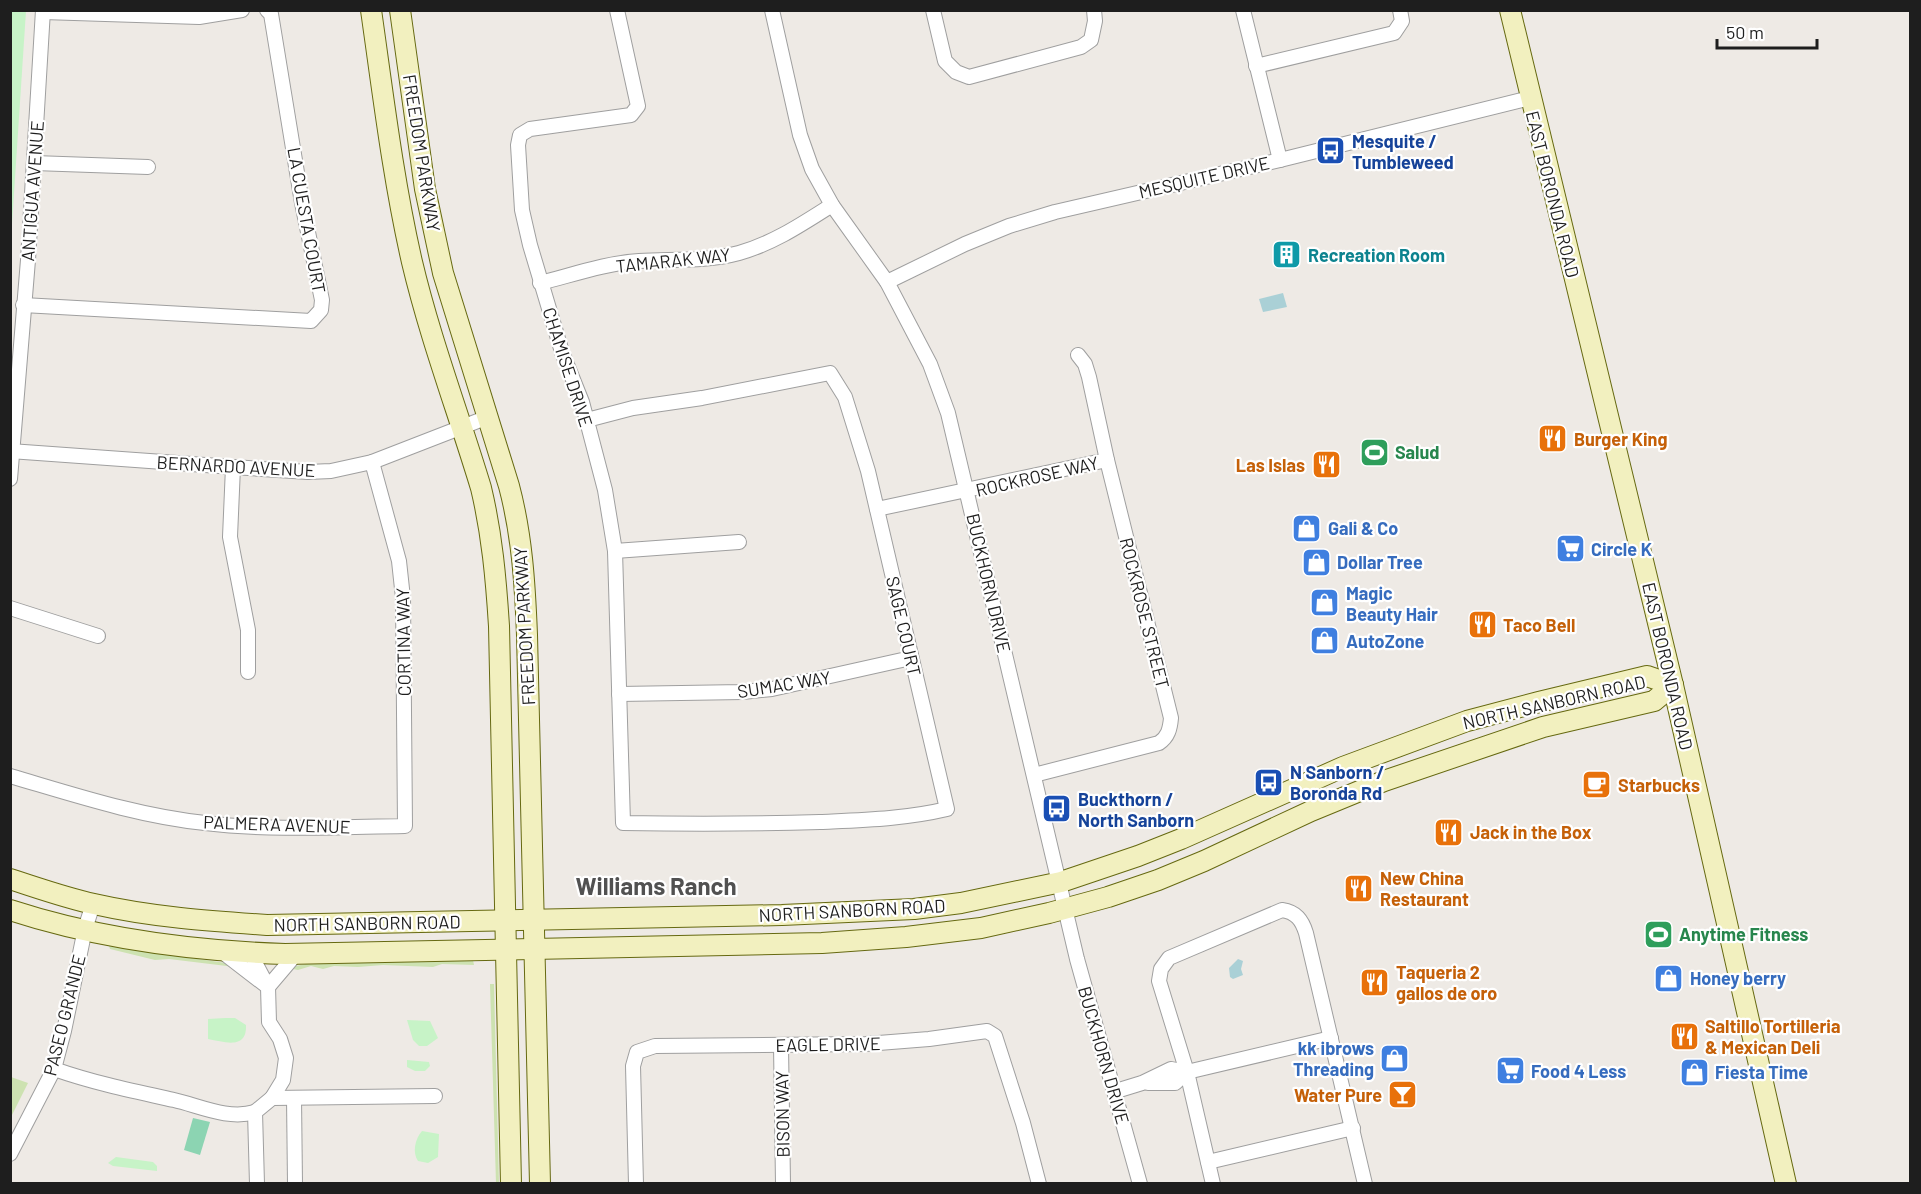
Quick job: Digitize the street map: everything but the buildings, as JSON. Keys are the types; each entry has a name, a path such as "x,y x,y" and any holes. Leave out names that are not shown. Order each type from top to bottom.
{"main road":[{"name":"FREEDOM PARKWAY","path":"371,10 390,144 410,251 487,516 495,570 499,626 511,1184"},
{"name":"FREEDOM PARKWAY","path":"400,10 426,189 435,233 447,284 516,511 525,583 540,1184"},
{"name":"EAST BORONDA ROAD","path":"1510,10 1673,685 1786,1184"},
{"name":"NORTH SANBORN ROAD","path":"10,879 93,904 192,920 267,925 782,915 914,909 961,903 1060,882 1138,856 1181,840 1344,767 1467,721 1647,676 1673,685"},
{"name":"NORTH SANBORN ROAD","path":"10,910 140,941 250,953 296,954 869,941 943,934 1066,909 1158,880 1311,811 1384,781 1543,727 1654,701 1673,685"}],"street":[{"path":"43,11 199,17 242,10"},
{"name":"LA CUESTA COURT","path":"23,305 311,321 321,310 322,300 302,203 271,14 267,10"},
{"name":"CHAMISE DRIVE","path":"617,10 638,106 635,112 631,115 530,129 520,135 518,145 522,210 540,283 587,420 605,490 615,551 623,824"},
{"name":"BUCKHORN DRIVE","path":"772,10 805,152 832,205 887,282 918,339 940,388 948,413 1086,993 1116,1091 1140,1184"},
{"path":"933,10 945,61 956,72 969,76 1081,47 1091,40 1095,21 1094,10"},
{"path":"1243,10 1281,160"},
{"path":"1256,66 1394,33 1402,21 1400,10"},
{"name":"ANTIGUA AVENUE","path":"10,479 43,11"},
{"name":"MESQUITE DRIVE","path":"887,282 965,244 1009,226 1055,212 1281,160 1530,98"},
{"path":"34,163 148,167"},
{"name":"TAMARAK WAY","path":"540,283 616,264 638,261 709,259 737,253 782,237 832,205"},
{"name":"ROCKROSE STREET","path":"1034,775 1159,743 1166,739 1171,718 1107,460 1089,377 1078,355"},
{"name":"SAGE COURT","path":"587,420 633,408 702,398 830,373 845,397 854,423 877,509 947,809 904,817 861,820 758,824 623,824"},
{"name":"BERNARDO AVENUE","path":"12,451 308,472 331,471 372,462 488,417"},
{"name":"ROCKROSE WAY","path":"877,509 1107,460"},
{"name":"CORTINA WAY","path":"372,462 399,561 404,598 405,826"},
{"path":"233,467 230,537 248,630 248,672"},
{"path":"615,551 739,542"},
{"path":"10,608 98,636"},
{"name":"SUMAC WAY","path":"620,694 743,692 772,689 911,658"},
{"name":"PALMERA AVENUE","path":"10,776 107,805 156,816 205,823 255,827 405,826"},
{"name":"PASEO GRANDE","path":"10,1155 54,1069 85,929 93,904"},
{"path":"1213,1184 1187,1072 1158,981 1161,969 1169,958 1278,911 1286,911 1294,914 1303,924 1365,1184"},
{"path":"219,950 268,987"},
{"path":"54,1069 107,1086 223,1113 238,1115 255,1112 272,1098 283,1080 286,1058 280,1039 269,1022 268,987 250,953"},
{"path":"268,987 296,954"},
{"name":"EAGLE DRIVE","path":"636,1184 633,1066 637,1052 655,1046 888,1043 990,1032 995,1036 1023,1123 1039,1184"},
{"path":"1116,1091 1142,1083 1175,1083 1187,1072 1331,1038"},
{"name":"BISON WAY","path":"781,1045 783,1184"},
{"path":"272,1098 435,1096"},
{"path":"294,1098 295,1184"},
{"path":"255,1112 258,1184"},
{"path":"1208,1162 1353,1128"}],"green space":[{"path":"10,11 26,11 11,239"},
{"path":"109,946 226,963 235,967 169,959 155,960 110,949"},
{"path":"473,960 474,965 334,966 323,969 311,966 298,970 293,969 306,964"},
{"path":"490,984 494,984 499,1184 496,1183"},
{"path":"235,1018 246,1025 243,1038 234,1043 208,1039 208,1019"},
{"path":"407,1020 430,1021 438,1038 427,1046 419,1046 413,1040"},
{"path":"407,1060 429,1062 430,1066 425,1071 415,1071 407,1067"},
{"path":"10,1077 28,1083 11,1117"},
{"path":"193,1118 210,1122 200,1155 184,1150"},
{"path":"422,1131 439,1134 438,1157 428,1163 418,1161 415,1154 416,1142"},
{"path":"116,1157 153,1162 157,1166 157,1171 113,1166 108,1163"}],"water":[{"path":"1283,293 1287,307 1263,312 1259,299"},
{"path":"1238,959 1243,961 1241,969 1243,975 1233,979 1230,977 1229,968"}],"place":[{"name":"Mesquite / Tumbleweed","path":"1331,151"},
{"name":"Recreation Room","path":"1287,255"},
{"name":"Burger King","path":"1553,439"},
{"name":"Salud","path":"1374,452"},
{"name":"Las Islas","path":"1326,465"},
{"name":"Gali & Co","path":"1307,528"},
{"name":"Circle K","path":"1570,549"},
{"name":"Dollar Tree","path":"1316,562"},
{"name":"Magic Beauty Hair","path":"1325,603"},
{"name":"Taco Bell","path":"1482,625"},
{"name":"AutoZone","path":"1325,641"},
{"name":"N Sanborn / Boronda Rd","path":"1269,782"},
{"name":"Starbucks","path":"1597,785"},
{"name":"Buckthorn / North Sanborn","path":"1057,809"},
{"name":"Jack in the Box","path":"1449,832"},
{"name":"New China Restaurant","path":"1359,888"},
{"name":"Anytime Fitness","path":"1658,934"},
{"name":"Honey berry","path":"1669,978"},
{"name":"Taqueria 2 gallos de oro","path":"1375,982"},
{"name":"Saltillo Tortilleria & Mexican Deli","path":"1684,1036"},
{"name":"kk ibrows Threading","path":"1395,1058"},
{"name":"Food 4 Less","path":"1510,1071"},
{"name":"Fiesta Time","path":"1694,1072"},
{"name":"Water Pure","path":"1403,1095"}],"district":[{"name":"Williams Ranch","path":"656,885"}]}
